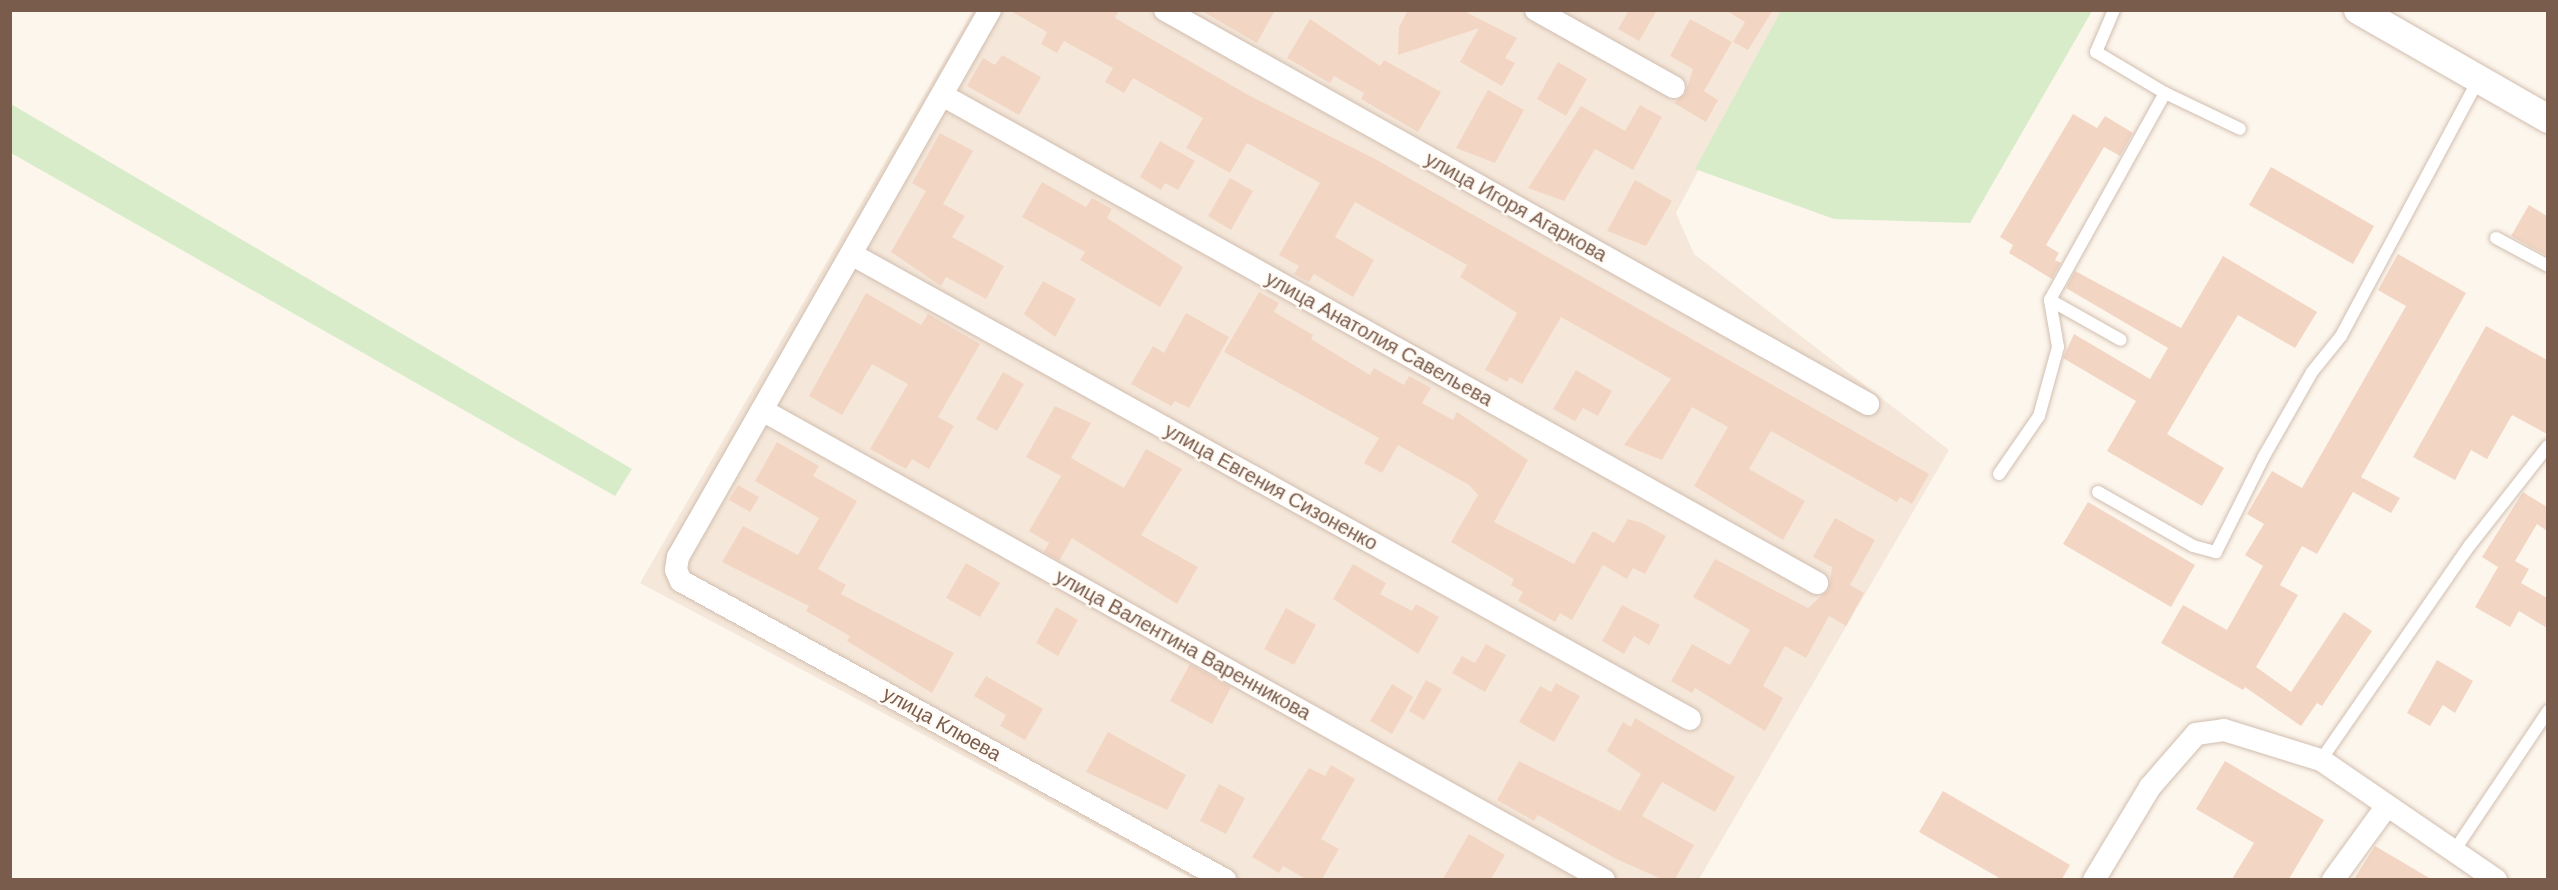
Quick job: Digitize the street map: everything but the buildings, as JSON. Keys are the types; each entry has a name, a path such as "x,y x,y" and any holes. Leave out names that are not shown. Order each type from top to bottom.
{"street":[{"path":"762,410 990,10"},
{"name":"улица Игоря Агаркова","path":"1165,10 1868,404"},
{"path":"1536,10 1674,87"},
{"path":"2358,10 2547,119"},
{"name":"улица Анатолия Савельева","path":"942,95 1817,584"},
{"name":"улица Евгения Сизоненко","path":"851,254 1690,719"},
{"name":"улица Клюева","path":"762,410 678,557 681,581 1225,879"},
{"name":"улица Валентина Варенникова","path":"762,410 1604,879"},
{"path":"2094,879 2150,787 2173,760 2196,734 2224,730 2321,760 2386,807 2496,879"},
{"path":"2333,879 2386,807"}],"lane":[{"path":"2114,10 2096,52 2165,93 2240,129"},
{"path":"2098,492 2193,546 2216,552 2263,458 2312,372 2341,336 2479,79"},
{"path":"2000,474 2039,416 2058,347 2050,300 2165,93"},
{"path":"2496,238 2547,266"},
{"path":"2050,300 2121,340"},
{"path":"2321,760 2470,545 2547,446"},
{"path":"2454,851 2547,711"}],"shaded area":[{"path":"973,11 1782,11 1676,213 1694,254 1949,450 1699,879 1193,879 640,583"}],"green space":[{"path":"1781,11 2092,11 1970,223 1834,219 1695,169"},
{"path":"11,104 632,469 615,496 11,153"}]}
